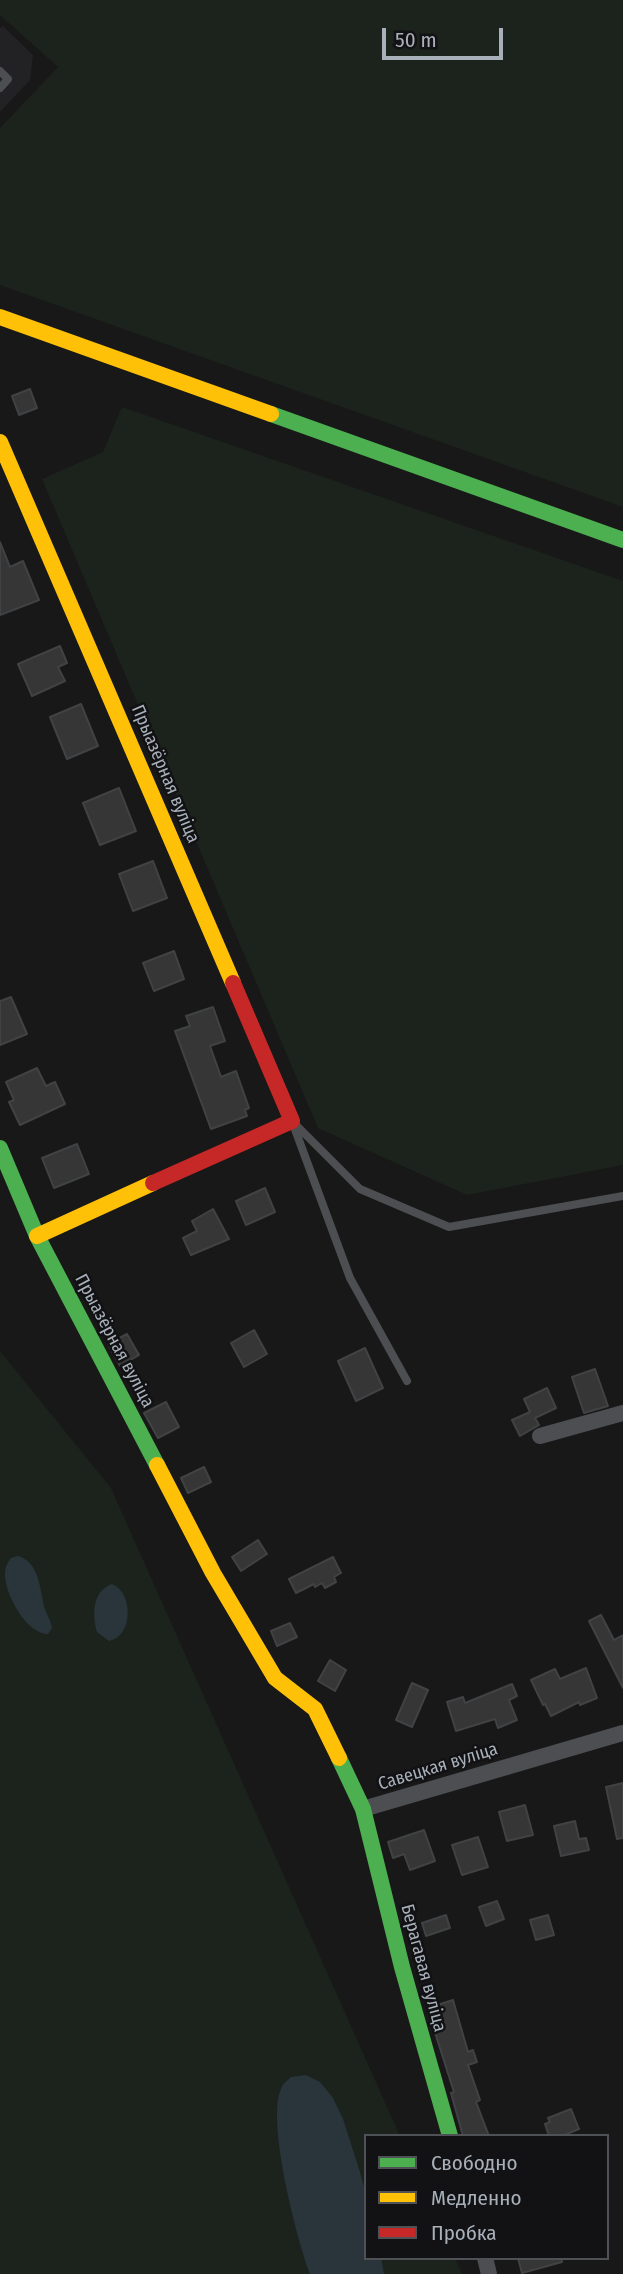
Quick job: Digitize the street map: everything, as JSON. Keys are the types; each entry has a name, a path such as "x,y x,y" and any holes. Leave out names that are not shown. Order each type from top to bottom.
{"street":[{"path":"0,317 623,540"},
{"name":"Прыазёрная вуліца","path":"0,442 292,1121"},
{"path":"37,1236 292,1121"},
{"name":"Прыазёрная вуліца","path":"0,1148 37,1236 161,1473"},
{"path":"540,1436 623,1413"},
{"name":"Савецкая вуліца","path":"161,1473 213,1573 275,1678 315,1709 363,1810 623,1733"},
{"name":"Берагавая вуліца","path":"363,1810 402,1967 449,2134"}],"lane":[{"path":"0,71 8,79 0,88"},
{"path":"292,1121 360,1189 449,1227 623,1196"},
{"path":"292,1121 350,1278 407,1381"}],"shaded area":[{"path":"0,0 623,0 623,507 0,285 0,128 58,67 0,15"},
{"path":"3,26 33,55 30,80 0,112 0,28"},
{"path":"122,407 623,581 623,1165 467,1195 318,1128 42,479 103,452"},
{"path":"0,1351 111,1488 399,2134 364,2134 364,2260 456,2260 462,2274 0,2274"},
{"path":"18,1556 30,1564 37,1576 51,1622 52,1628 48,1634 40,1632 24,1620 8,1591 6,1569 11,1558"},
{"path":"112,1584 124,1596 128,1614 123,1631 109,1641 97,1632 94,1611 101,1592"},
{"path":"306,2075 320,2082 333,2098 343,2119 364,2187 364,2260 381,2260 384,2274 310,2274 291,2209 277,2127 277,2105 282,2087 291,2077"}],"building":[{"path":"30,389 37,408 19,415 12,396"},
{"path":"0,542 10,567 23,561 39,600 0,615"},
{"path":"60,646 67,663 58,667 65,681 32,696 18,664"},
{"path":"81,704 98,746 67,759 50,717"},
{"path":"119,788 136,831 100,845 83,803"},
{"path":"153,861 167,898 133,911 119,874"},
{"path":"174,951 184,979 154,991 143,963"},
{"path":"11,997 27,1034 0,1045 0,1001"},
{"path":"213,1007 225,1041 210,1046 221,1077 236,1071 249,1108 245,1110 247,1116 211,1129 175,1031 190,1026 186,1016"},
{"path":"37,1068 46,1086 55,1082 65,1104 20,1125 9,1102 14,1100 6,1082"},
{"path":"77,1144 89,1174 54,1188 42,1158"},
{"path":"265,1188 275,1212 246,1225 236,1201"},
{"path":"213,1209 229,1239 191,1255 183,1238 197,1231 192,1221"},
{"path":"254,1330 267,1354 244,1367 231,1343"},
{"path":"127,1334 139,1355 120,1366 108,1344"},
{"path":"365,1348 383,1388 356,1401 338,1361"},
{"path":"595,1369 608,1406 584,1413 572,1377"},
{"path":"547,1388 556,1408 535,1418 539,1425 520,1436 512,1420 530,1412 524,1399"},
{"path":"166,1402 179,1427 158,1438 144,1413"},
{"path":"204,1467 211,1482 188,1493 181,1478"},
{"path":"258,1540 267,1554 241,1571 232,1557"},
{"path":"333,1557 341,1573 334,1577 336,1582 325,1588 322,1583 315,1587 314,1584 296,1593 289,1579"},
{"path":"601,1615 614,1640 623,1635 623,1688 589,1621"},
{"path":"290,1623 297,1637 277,1646 271,1631"},
{"path":"330,1660 346,1670 335,1691 318,1681"},
{"path":"586,1668 597,1698 580,1705 579,1702 551,1716 531,1680 555,1669 560,1679"},
{"path":"412,1683 428,1690 412,1727 396,1720"},
{"path":"512,1684 517,1696 509,1700 517,1720 498,1728 495,1719 456,1731 447,1702 463,1697 465,1703"},
{"path":"623,1783 623,1838 617,1839 606,1787"},
{"path":"525,1805 533,1835 507,1841 499,1812"},
{"path":"575,1821 579,1839 586,1838 589,1850 561,1856 554,1826"},
{"path":"424,1830 435,1861 410,1870 404,1854 393,1858 388,1842"},
{"path":"478,1837 488,1867 462,1875 452,1845"},
{"path":"497,1901 504,1919 486,1926 479,1907"},
{"path":"446,1915 450,1928 426,1936 422,1923"},
{"path":"548,1915 554,1935 536,1940 530,1920"},
{"path":"453,2000 468,2052 473,2050 477,2062 468,2065 480,2100 476,2102 488,2134 462,2134 451,2093 454,2092 430,2017 437,2014 434,2006"},
{"path":"571,2109 579,2129 567,2134 548,2134 545,2124 550,2122 548,2118"},
{"path":"519,2260 562,2260 562,2262 522,2273"}],"traffic: fast":[{"path":"271,414 623,540"},
{"path":"0,1148 37,1236 157,1465"},
{"path":"339,1758 363,1809 402,1967 449,2134"}],"traffic: slow":[{"path":"0,317 271,414"},
{"path":"0,442 233,983"},
{"path":"37,1236 153,1183"},
{"path":"157,1465 213,1573 275,1678 315,1709 339,1758"}],"traffic: jam":[{"path":"153,1183 292,1121 233,983"}]}
